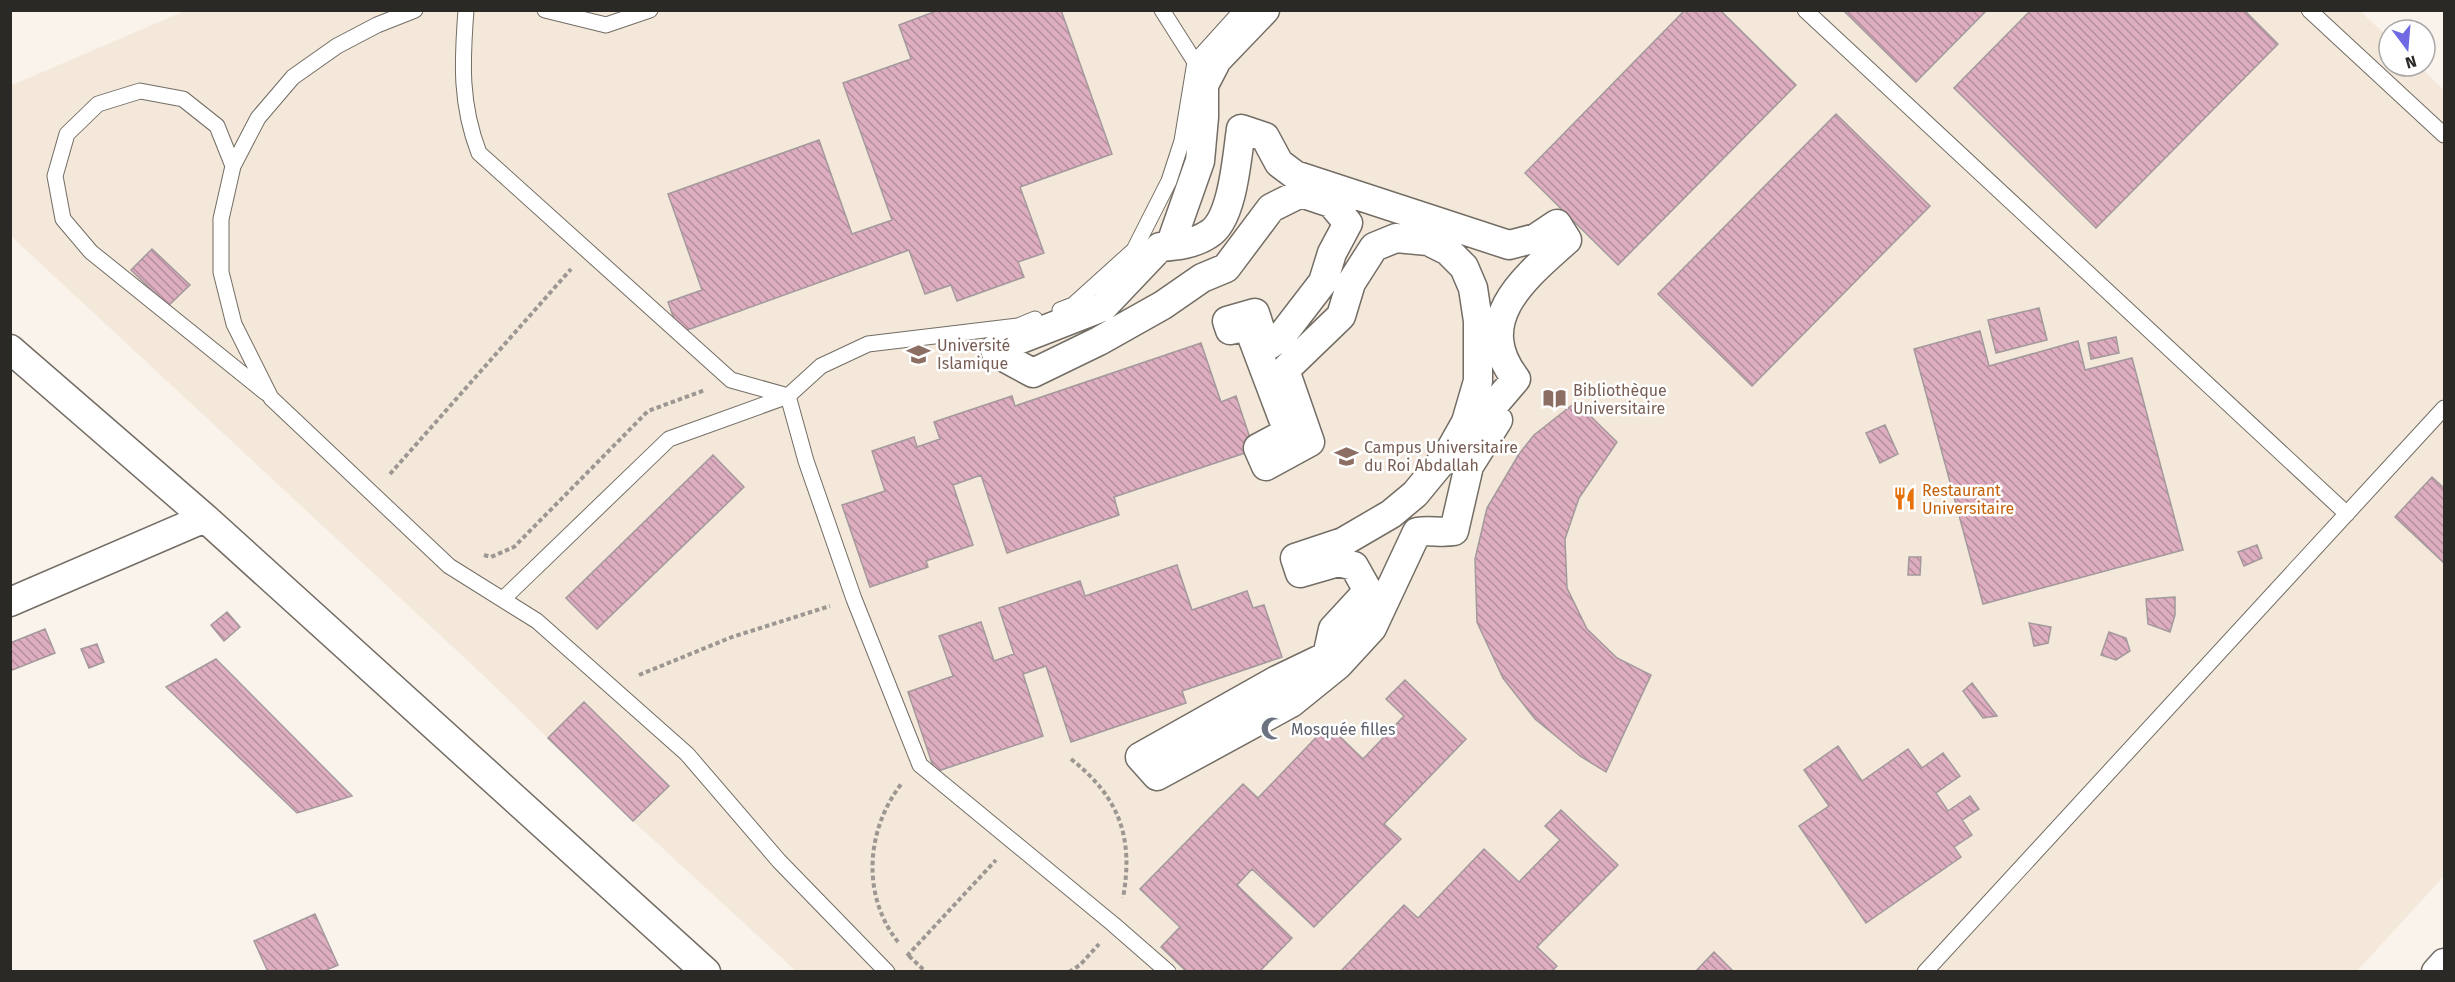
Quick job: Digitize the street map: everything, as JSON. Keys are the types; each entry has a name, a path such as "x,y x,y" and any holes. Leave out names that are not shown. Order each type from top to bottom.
{"street":[{"path":"1170,246 1200,161 1204,85 1217,60 1265,10"},
{"path":"1241,129 1265,137 1279,163 1295,175 1509,245 1536,238 1557,224 1567,240 1544,261 1509,300 1499,320 1499,348 1508,369 1516,380 1487,413 1498,420 1469,466 1454,531 1417,532 1372,628 1338,665 1291,703 1156,776 1140,757 1277,680 1327,656 1333,629 1368,591 1354,566 1338,562 1300,573 1295,558 1343,542 1391,514 1415,494 1448,454 1466,422 1478,381 1478,321 1473,288 1464,267 1448,251 1428,241 1396,238 1374,247 1351,283 1341,316 1285,370 1310,442 1266,466 1258,448 1288,432 1248,326 1230,330 1227,321 1255,313 1266,347 1280,338 1323,282 1332,253 1348,224 1331,203 1301,194 1271,208 1226,268 1202,278 1163,305 1099,341 1032,373 996,353 995,349 1103,307 1160,248 1170,246 1183,245 1211,233 1229,205 1241,129"},
{"path":"10,349 205,518 706,972"},
{"path":"10,602 205,518"},
{"path":"2436,972 2445,963"}],"lane":[{"path":"271,398 234,324 221,272 221,219 233,166 258,118 294,77 337,46 377,25 415,10"},
{"path":"466,10 462,67 470,128 479,153 731,380 788,396"},
{"path":"544,10 606,25 650,10"},
{"path":"1162,10 1195,62"},
{"path":"503,599 669,439 788,396 821,366 868,344 1018,326 1073,305 1134,250 1169,181 1182,141 1195,62 1242,10"},
{"path":"1805,10 2347,514"},
{"path":"2309,10 2445,135"},
{"path":"233,166 217,126 183,99 140,91 98,104 75,126 67,134 55,176 63,219 91,252 271,398 449,566 537,621 687,754 779,861 887,971"},
{"path":"788,396 806,461 854,599 920,765 1168,972"},
{"path":"1925,972 2445,408"}],"path":[{"path":"373,494 572,268 581,275"},
{"path":"482,555 491,557 514,547 648,411 708,389 699,381"},
{"path":"639,675 732,637 854,599"},
{"path":"1069,972 1080,965 1098,946 1113,924 1123,899 1128,872 1127,846 1120,820 1108,796 1091,775 1071,759"},
{"path":"920,765 901,784 886,807 876,831 872,858 873,884 880,910 891,934 908,955 929,972"},
{"path":"887,971 908,955 1013,842"}],"shaded area":[{"name":"Campus Universitaire du Roi Abdallah","path":"187,10 2360,11 2377,27 2377,78 2432,78 2444,90 2444,876 2357,971 796,971 633,821 483,675 11,236 10,86"}],"building":[{"path":"939,10 1061,10 1112,154 1020,187 1044,253 1018,262 1024,277 957,301 951,285 925,294 909,250 679,333 668,302 702,290 668,194 819,140 852,234 892,220 843,83 911,59 899,25"},
{"path":"1685,10 1720,10 1796,85 1618,265 1525,173"},
{"path":"1843,10 1987,10 1916,82"},
{"path":"2031,10 2244,10 2278,44 2096,228 1954,88"},
{"path":"1836,114 1930,206 1752,386 1658,294"},
{"path":"152,249 190,285 168,306 131,270"},
{"path":"2039,308 2047,340 1996,353 1988,320"},
{"path":"1980,331 1989,366 2078,341 2085,370 2132,358 2183,550 1983,604 1914,349"},
{"path":"2116,337 2119,353 2091,359 2088,343"},
{"path":"1201,343 1221,402 1236,396 1254,450 1114,497 1119,515 1007,553 981,475 953,485 973,545 926,561 928,567 870,587 842,505 885,491 872,451 914,437 917,447 940,439 934,422 1012,396 1015,406"},
{"path":"1576,402 1617,442 1579,498 1565,539 1567,588 1587,629 1617,658 1651,675 1606,772 1580,756 1535,719 1503,678 1477,622 1475,559 1487,508 1519,454 1534,435"},
{"path":"1885,425 1898,454 1880,463 1866,433"},
{"path":"713,455 744,487 597,629 566,598"},
{"path":"2432,477 2444,488 2444,563 2395,517"},
{"path":"2257,545 2262,558 2244,566 2238,552"},
{"path":"1909,557 1921,557 1920,575 1908,575"},
{"path":"1177,565 1192,610 1247,591 1253,608 1264,605 1282,657 1182,691 1186,703 1071,742 1046,666 1023,674 1043,736 935,772 908,692 953,676 939,636 981,622 994,661 1014,654 999,608 1080,581 1085,596"},
{"path":"2175,597 2175,615 2170,632 2148,624 2146,599"},
{"path":"227,612 240,627 224,641 211,625"},
{"path":"2029,623 2051,627 2048,643 2034,646"},
{"path":"45,629 55,653 10,671 10,643"},
{"path":"2109,632 2126,638 2130,651 2116,660 2101,655"},
{"path":"97,644 104,662 89,668 81,649"},
{"path":"216,659 352,796 297,813 166,687"},
{"path":"1405,680 1466,739 1384,824 1401,839 1314,927 1252,869 1237,885 1292,938 1259,972 1187,972 1161,947 1180,927 1140,889 1243,784 1258,798 1328,725 1363,759 1404,716 1386,699"},
{"path":"1972,683 1997,716 1983,718 1963,691"},
{"path":"584,702 669,786 633,821 548,738"},
{"path":"1838,746 1862,781 1908,749 1922,768 1943,753 1960,776 1936,793 1948,811 1970,796 1979,809 1962,820 1972,835 1954,847 1961,857 1866,923 1799,826 1829,806 1804,770"},
{"path":"1561,810 1618,865 1537,947 1557,966 1551,972 1340,972 1404,905 1418,918 1484,849 1519,882 1560,840 1545,826"},
{"path":"315,914 338,965 322,972 268,972 254,941"},
{"path":"1714,952 1734,972 1695,972"}],"place":[{"name":"Université Islamique","path":"919,354"},
{"name":"Bibliothèque Universitaire","path":"1555,399"},
{"name":"Campus Universitaire du Roi Abdallah","path":"1346,456"},
{"name":"Restaurant Universitaire","path":"1904,499"},
{"name":"Mosquée filles","path":"1273,729"}]}
